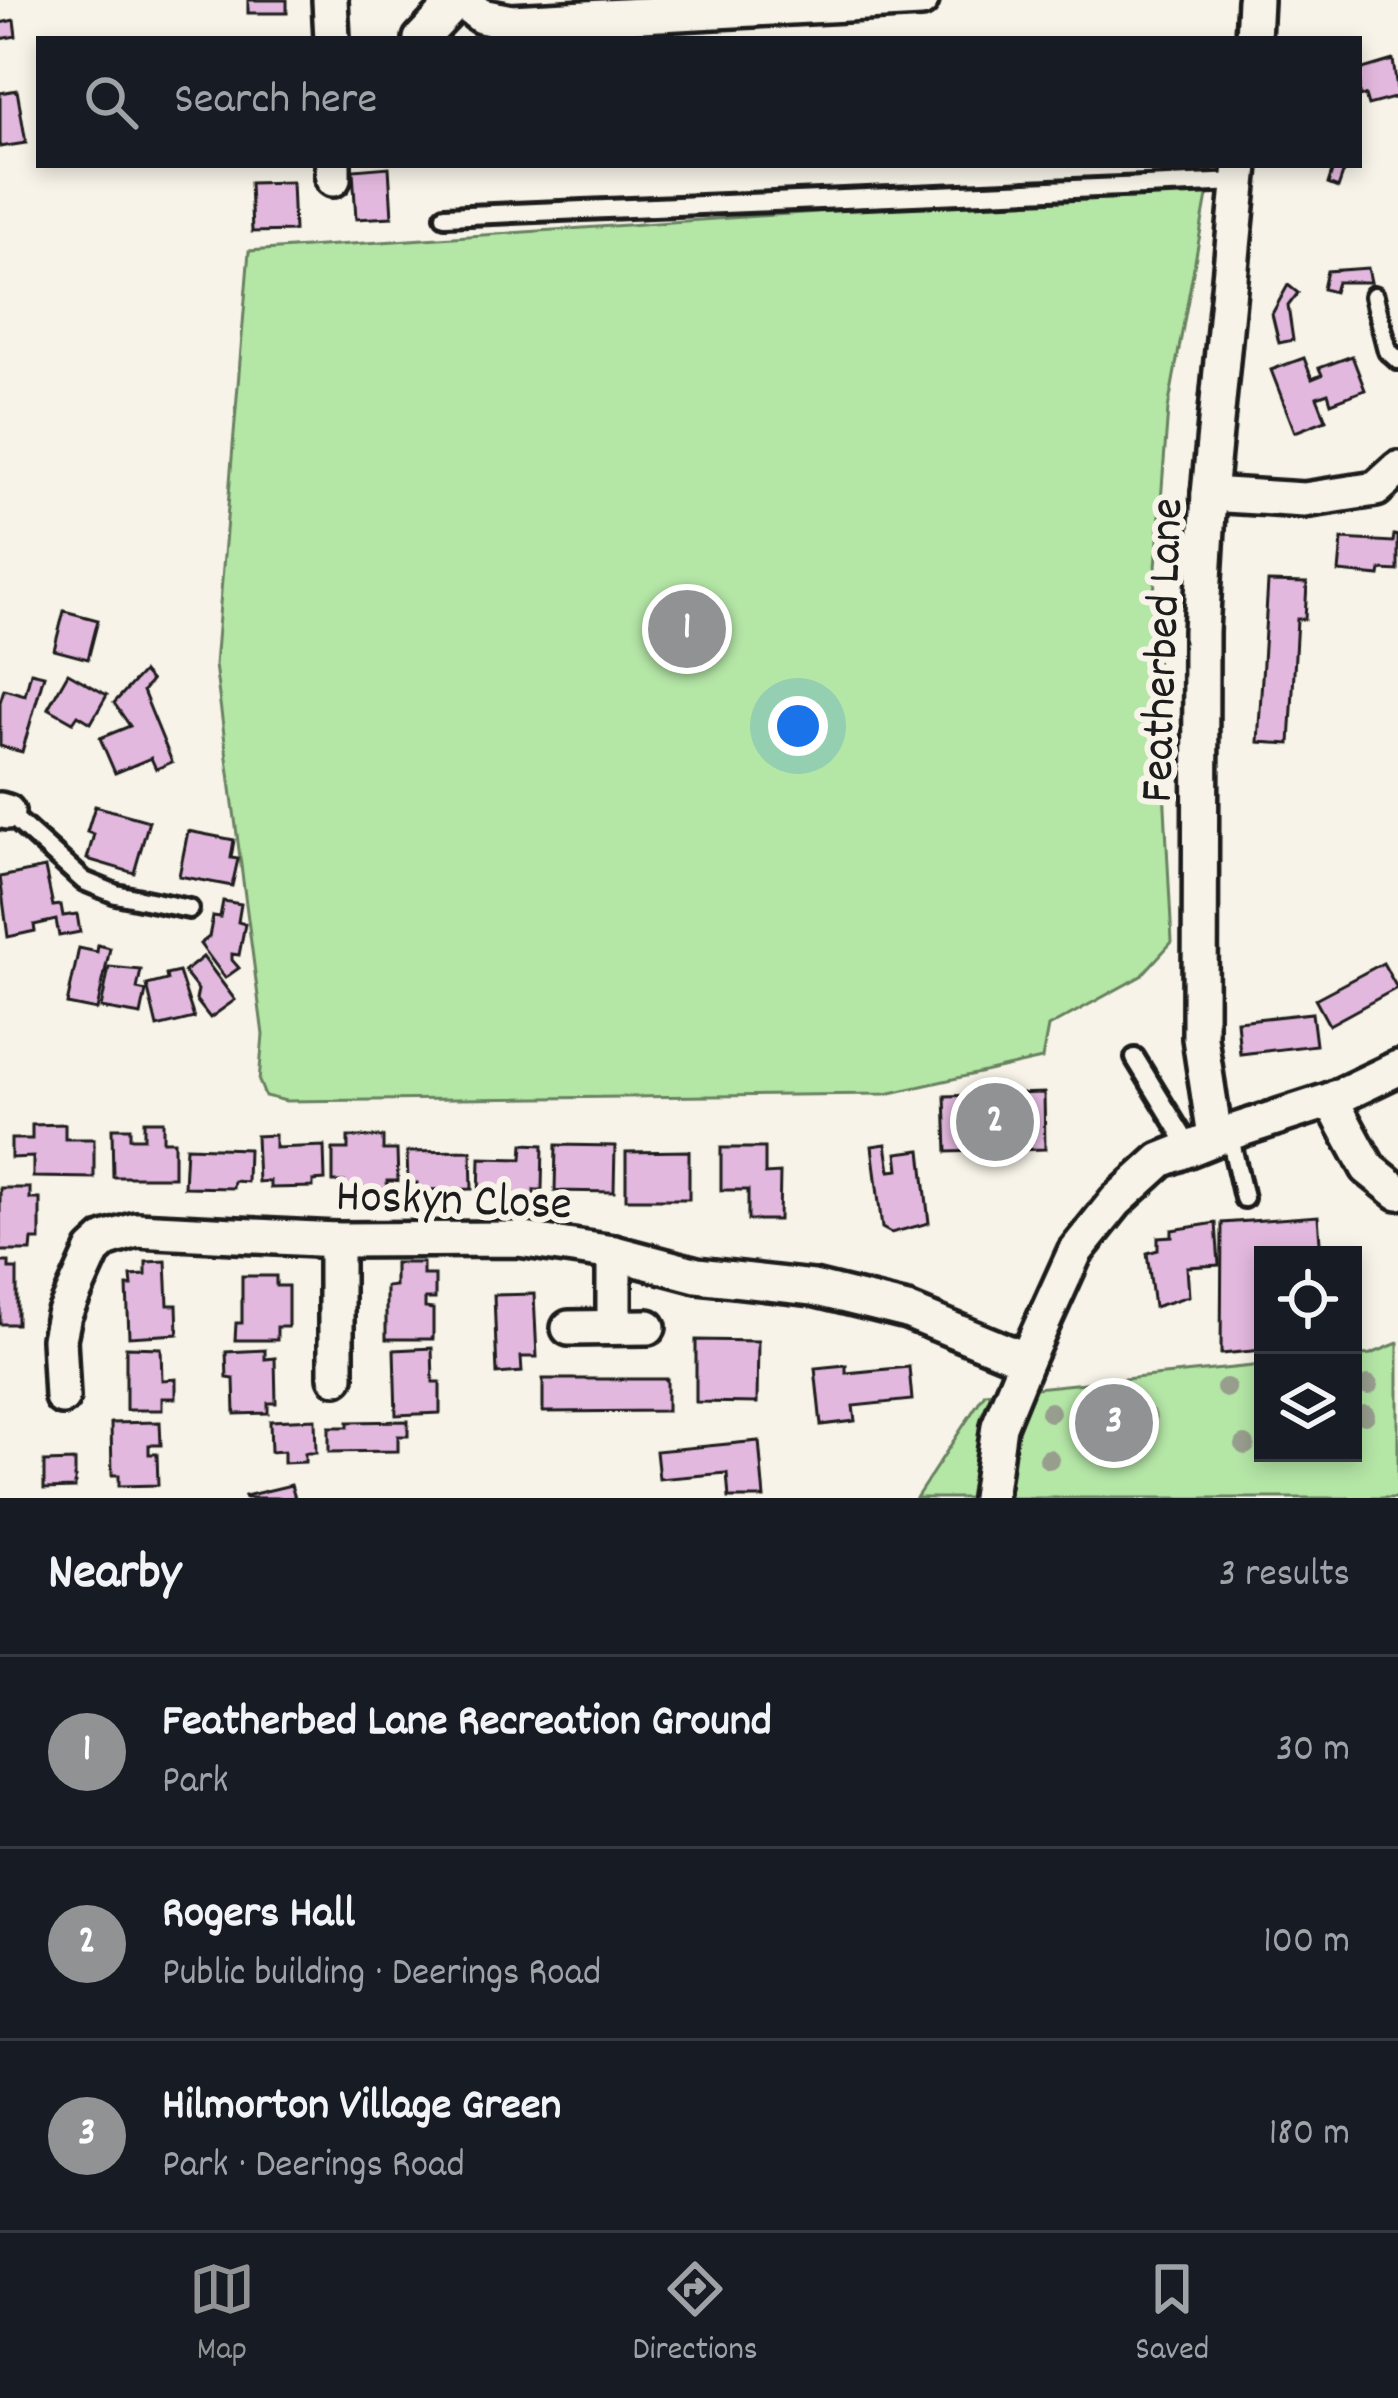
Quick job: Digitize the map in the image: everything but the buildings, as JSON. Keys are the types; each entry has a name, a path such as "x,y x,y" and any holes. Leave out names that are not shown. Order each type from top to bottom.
{"street":[{"path":"330,0 332,36"},
{"path":"424,36 459,0 481,16 511,22 922,0"},
{"path":"1253,36 1255,0"},
{"name":"Featherbed Lane","path":"1211,1139 1200,1037 1201,631 1209,494 1240,174"},
{"path":"1209,494 1304,500 1376,489 1398,469"},
{"path":"989,1498 999,1426 1026,1360 1075,1252 1116,1201 1161,1160 1330,1100 1398,1068"},
{"path":"1330,1100 1368,1168 1398,1192"},
{"name":"Hoskyn Close","path":"62,1397 59,1339 64,1315 93,1251 105,1240 136,1230 336,1240 518,1239 614,1253 698,1275 813,1288 907,1311 1026,1360"},
{"path":"335,1377 336,1240"},
{"path":"614,1253 614,1325"},
{"path":"569,1328 648,1328"}],"lane":[{"path":"445,216 1240,174"},
{"path":"1374,296 1388,351 1398,360"},
{"path":"3,811 84,881 116,894 189,909"},
{"path":"1135,1058 1211,1139 1244,1198"}],"green space":[{"path":"1209,185 1168,409 1154,594 1172,942 1141,976 1048,1027 1042,1059 886,1094 286,1101 265,1096 259,1081 263,1035 215,665 249,251"},
{"path":"1398,1343 1398,1498 916,1498 985,1393 1254,1366 1254,1462 1362,1462 1362,1355"}],"place":[{"name":"Featherbed Lane Recreation Ground","path":"687,629"},
{"name":"Rogers Hall","path":"995,1122"},
{"name":"Hilmorton Village Green","path":"1114,1423"}]}
